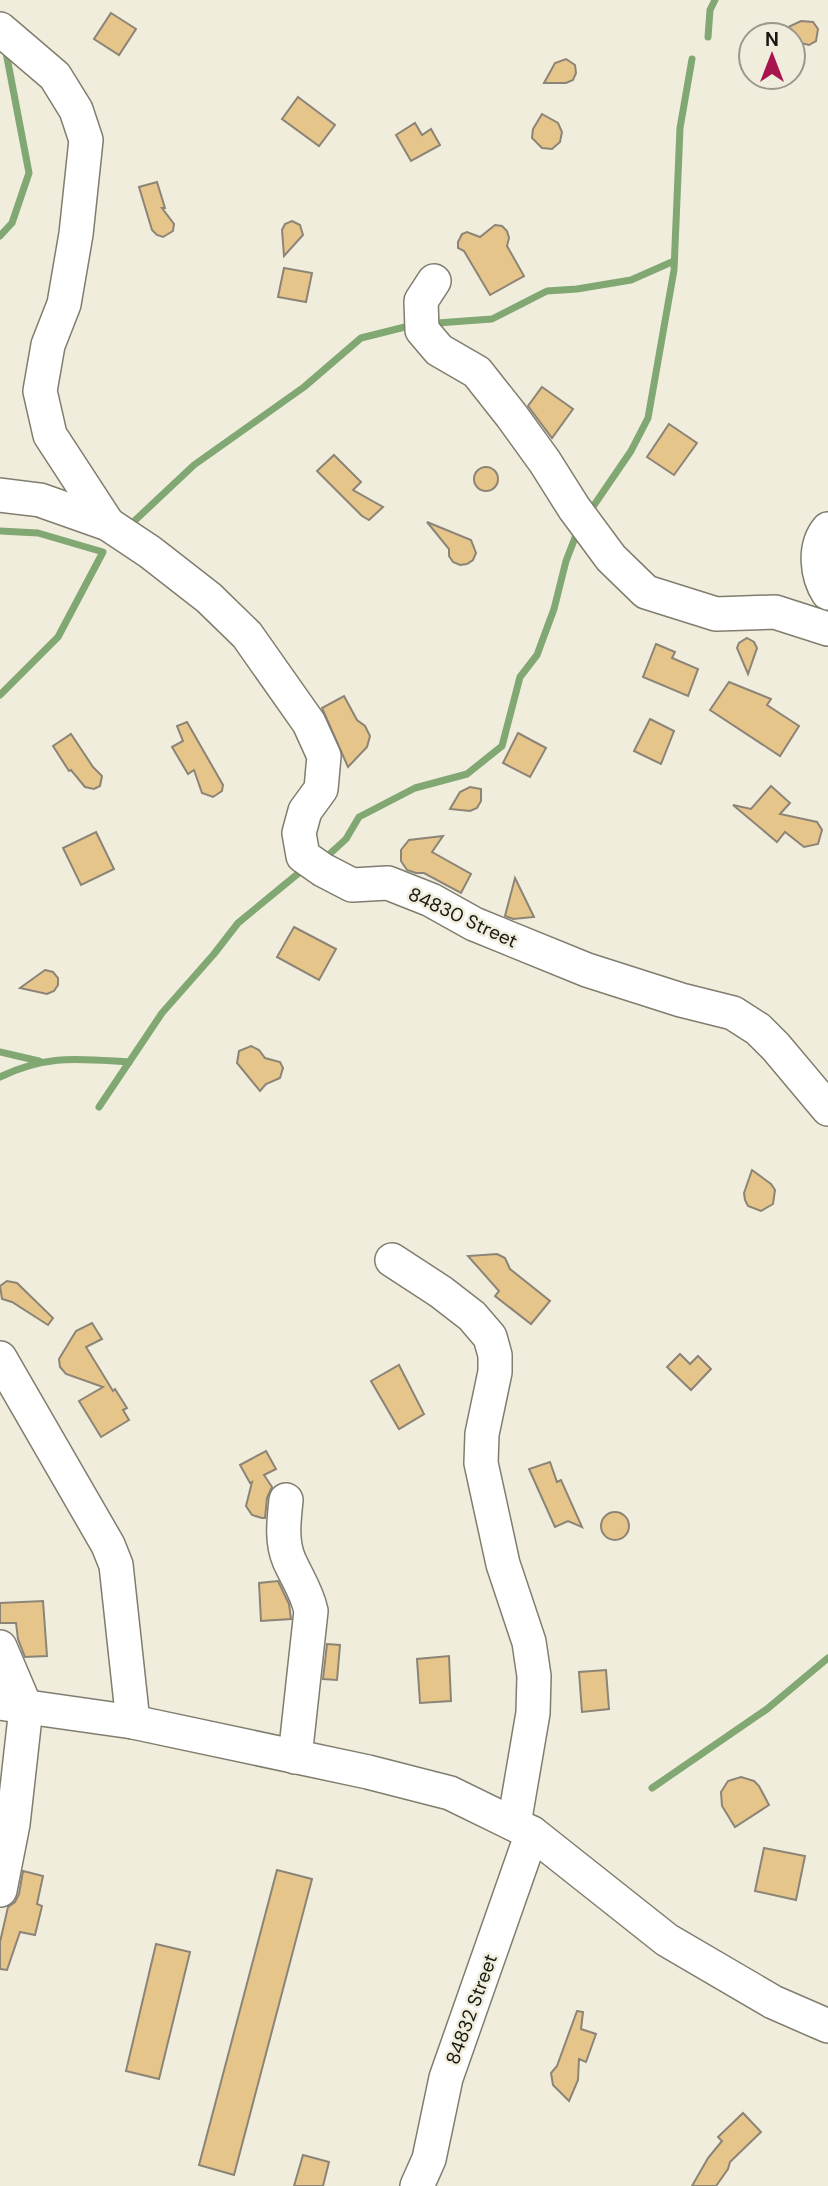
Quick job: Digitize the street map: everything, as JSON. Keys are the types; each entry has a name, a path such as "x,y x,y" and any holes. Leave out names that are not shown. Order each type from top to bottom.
{"street":[{"path":"0,29 55,76 76,110 86,140 64,304 48,345 40,391 50,435 108,524"},
{"path":"434,281 421,301 422,330 439,350 477,372 545,462 574,508 611,558 646,592 716,614 775,612 828,629"},
{"name":"84830 Street","path":"0,495 40,500 108,524 150,552 209,598 237,626 280,680 309,723 324,755 321,789 305,811 299,833 303,856 352,886 388,883 431,900 474,924 587,970 681,1000 733,1013 758,1029 776,1047 828,1109"},
{"path":"828,529 817,559 821,582 828,593"},
{"name":"84832 Street","path":"392,1260 441,1292 472,1317 490,1337 495,1355 495,1372 482,1434 481,1463 503,1564 529,1642 534,1676 523,1829 446,2078 429,2159 417,2186"},
{"path":"0,1358 108,1545 116,1565 132,1722"},
{"path":"286,1500 283,1529 288,1558 307,1593 311,1611 295,1757"},
{"path":"0,1647 13,1706 13,1824 0,1889"},
{"path":"13,1706 132,1722 450,1793 523,1829 667,1940 773,2002 828,2026"}],"building":[{"path":"111,13 136,29 119,55 94,39"},
{"path":"807,22 813,22 818,29 816,41 809,45"},
{"path":"566,59 575,65 573,80 566,83 544,83 555,63"},
{"path":"298,97 335,125 319,146 282,119"},
{"path":"542,114 558,123 562,132 560,142 552,149 542,148 532,138 533,129"},
{"path":"415,123 422,135 431,129 440,145 411,161 396,135"},
{"path":"157,182 165,208 162,208 174,224 173,231 163,237 152,230 139,187"},
{"path":"292,221 300,225 303,235 284,256 282,230 285,224"},
{"path":"495,225 502,226 507,231 507,246 524,276 490,295 464,251 458,248 458,242 462,234 467,232 480,237"},
{"path":"284,268 312,273 306,302 278,297"},
{"path":"542,387 573,409 552,438 528,406"},
{"path":"669,424 697,443 674,475 647,457"},
{"path":"334,455 361,482 353,490 383,507 369,520 317,471"},
{"path":"486,467 494,471 498,479 494,487 486,491 478,487 474,479 478,471"},
{"path":"427,522 471,540 476,553 473,560 460,565 453,562 449,549"},
{"path":"747,638 754,642 757,648 748,674 737,648 739,643"},
{"path":"656,644 675,652 672,658 698,669 688,696 643,677"},
{"path":"729,682 771,699 767,705 799,726 780,756 710,710"},
{"path":"344,696 357,720 365,726 370,736 367,747 348,767 322,708"},
{"path":"650,719 674,731 661,764 634,751"},
{"path":"187,722 223,785 222,791 213,797 202,793 194,770 188,774 172,747 183,741 177,726"},
{"path":"518,733 546,748 530,777 503,763"},
{"path":"71,734 102,776 100,786 94,789 85,787 71,770 69,771 53,746"},
{"path":"771,786 790,803 780,814 817,822 822,830 818,844 804,847 785,832 777,842 733,805 751,809"},
{"path":"470,787 481,789 481,801 477,808 470,811 450,809 460,792"},
{"path":"96,832 114,869 81,885 63,848"},
{"path":"443,836 432,852 471,874 461,893 424,873 407,870 401,861 401,850 409,840"},
{"path":"515,878 534,917 513,919 505,916"},
{"path":"294,927 336,949 319,980 277,957"},
{"path":"45,970 53,972 58,978 54,991 47,994 20,988"},
{"path":"251,1046 259,1050 265,1058 280,1062 283,1068 280,1078 266,1084 260,1091 237,1063 239,1051"},
{"path":"752,1170 775,1190 773,1204 761,1211 748,1206 745,1200 744,1193"},
{"path":"497,1254 505,1258 510,1269 550,1301 531,1324 495,1296 499,1291 468,1256"},
{"path":"7,1281 17,1283 53,1318 48,1325 12,1302 2,1299 0,1286"},
{"path":"92,1323 102,1339 86,1347 113,1391 115,1389 127,1408 123,1410 129,1420 101,1437 79,1401 103,1387 66,1374 60,1367 59,1359 76,1331"},
{"path":"680,1354 690,1364 698,1356 711,1369 691,1390 667,1367"},
{"path":"399,1365 424,1414 399,1429 371,1381"},
{"path":"266,1451 276,1469 264,1475 272,1487 267,1498 265,1518 262,1518 252,1515 246,1506 252,1482 250,1483 240,1465"},
{"path":"550,1462 557,1482 561,1480 582,1527 568,1521 555,1527 529,1469"},
{"path":"615,1512 625,1516 629,1526 625,1536 615,1540 605,1536 601,1526 605,1516"},
{"path":"278,1581 289,1604 291,1619 261,1621 259,1583"},
{"path":"43,1601 47,1656 25,1657 18,1639 16,1623 0,1623 0,1603"},
{"path":"327,1644 340,1645 337,1680 323,1679"},
{"path":"449,1656 451,1701 420,1703 417,1659"},
{"path":"606,1670 609,1709 582,1712 579,1672"},
{"path":"741,1777 754,1781 759,1786 769,1805 735,1827 722,1806 721,1792 728,1781"},
{"path":"764,1848 805,1856 796,1900 755,1891"},
{"path":"277,1870 312,1879 234,2175 199,2165"},
{"path":"23,1871 43,1876 37,1904 42,1906 35,1935 20,1932 7,1970 0,1969 0,1942 8,1907 15,1902 19,1894"},
{"path":"156,1944 190,1952 159,2079 126,2071"},
{"path":"577,2011 583,2012 581,2029 596,2034 586,2062 579,2059 578,2080 569,2101 553,2085 551,2073 557,2066"},
{"path":"743,2113 761,2132 730,2162 716,2186 692,2186 708,2158 722,2141 718,2137"},
{"path":"303,2155 329,2162 323,2186 294,2186"}],"waterway":[{"path":"708,37 710,10 715,0"},
{"path":"0,236 12,223 29,173 5,47"},
{"path":"588,514 631,451 648,418 674,270 680,128 692,59"},
{"path":"437,323 492,319 547,291 631,280 674,261"},
{"path":"129,526 194,465 304,387 361,338 413,325"},
{"path":"323,860 346,839 359,817 415,788 467,774 502,746 520,677 537,655 578,530"},
{"path":"0,531 38,533 103,552 58,637 0,695"},
{"path":"99,1107 162,1013 238,923 300,872"},
{"path":"0,1052 39,1061"},
{"path":"0,1077 48,1061 79,1059 129,1062"},
{"path":"652,1788 767,1709 828,1658"}]}
